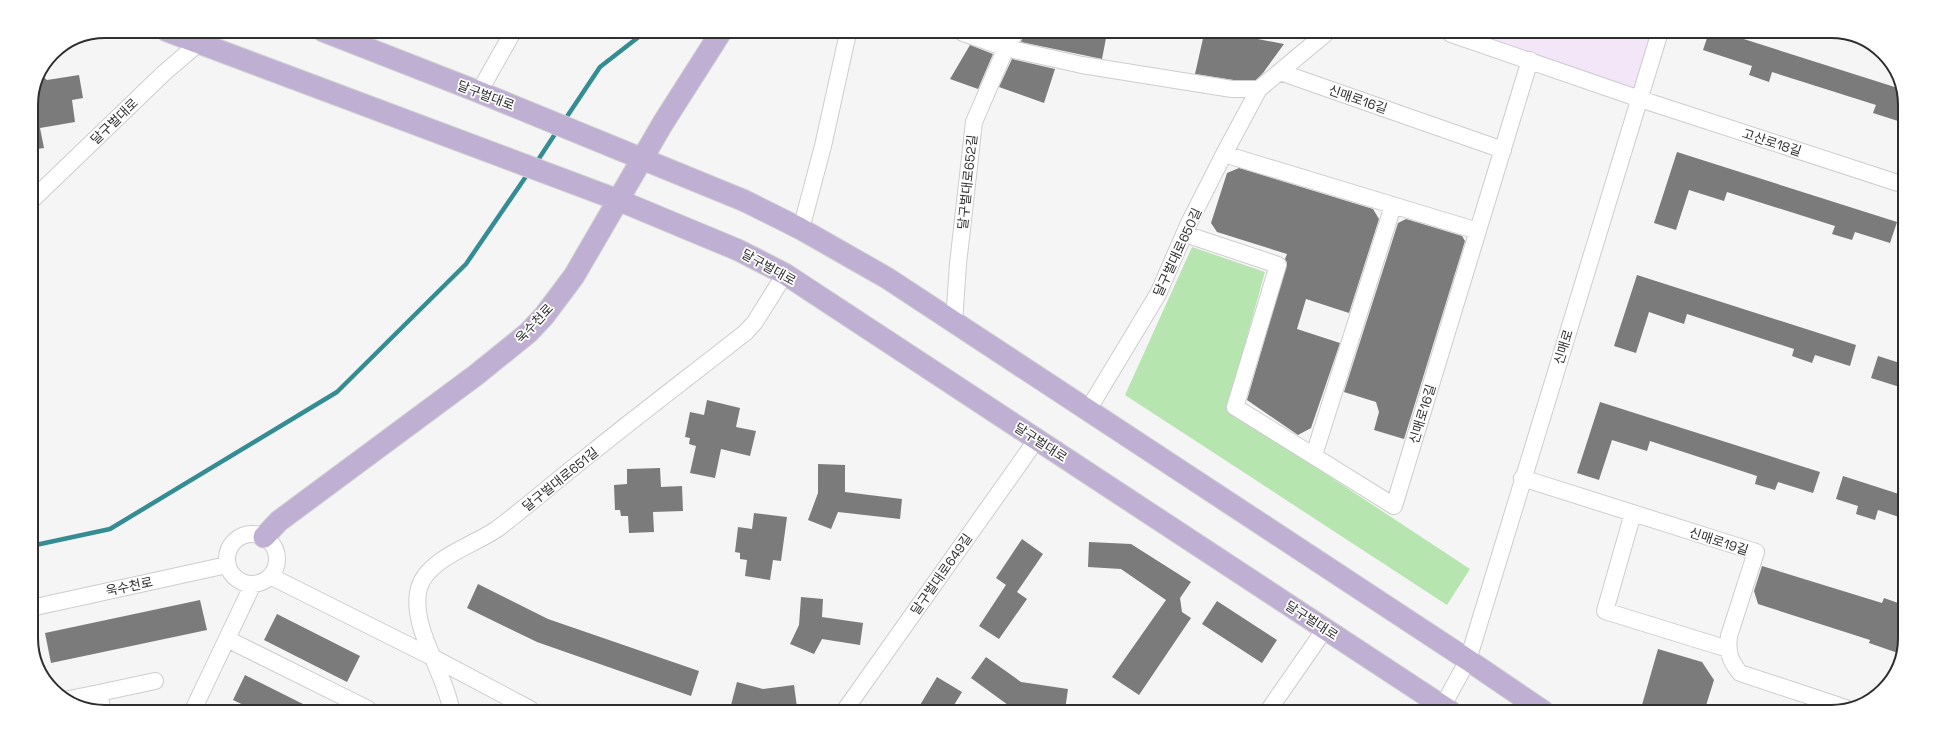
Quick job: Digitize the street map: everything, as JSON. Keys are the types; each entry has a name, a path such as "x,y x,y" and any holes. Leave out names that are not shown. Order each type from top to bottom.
{"main road":[{"path":"186,38 199,43"},
{"name":"달구벌대로","path":"339,38 479,92 642,158 745,201 801,229 886,278 954,322 1534,705"},
{"name":"욱수천로","path":"264,537 279,521 476,375 528,333 544,316 574,276 642,158 717,38"},
{"name":"달구벌대로","path":"199,43 488,150 618,200 738,250 785,274 1325,629 1438,705"}],"street":[{"path":"479,92 510,38"},
{"path":"801,229 823,146 847,38"},
{"path":"977,38 1006,48 1082,65 1232,89 1259,89"},
{"name":"달구벌대로652길","path":"954,322 958,264 974,122 1006,48 1012,38"},
{"name":"달구벌대로650길","path":"1088,410 1158,294 1224,154 1259,89 1320,38"},
{"path":"1463,38 1640,99"},
{"name":"신매로","path":"1447,705 1468,660 1522,478 1658,38"},
{"name":"달구벌대로","path":"38,194 164,73 199,43"},
{"name":"신매로16길","path":"1185,234 1278,265 1235,407 1394,506 1530,60"},
{"name":"신매로16길","path":"1280,72 1502,150"},
{"name":"고산로18길","path":"1640,99 1898,183"},
{"path":"1224,154 1478,232"},
{"path":"1314,455 1393,206"},
{"name":"달구벌대로651길","path":"451,705 450,698 432,657 419,617 417,603 420,587 427,573 440,562 496,529 746,332 755,322 785,274"},
{"name":"달구벌대로649길","path":"849,705 1037,439"},
{"name":"신매로19길","path":"1522,478 1756,552 1734,618 1728,649"},
{"path":"1633,513 1605,611 1728,649 1731,662 1740,673 1836,705"},
{"path":"251,534 264,537 273,545 276,552 277,561 275,569 264,581 253,584 240,581 233,576 227,564 227,553 235,540 242,535 251,534"},
{"name":"욱수천로","path":"38,606 227,564"},
{"path":"270,576 432,657 522,705"},
{"path":"195,705 253,584"},
{"path":"1272,705 1325,629"},
{"path":"226,639 360,705"},
{"path":"78,699 100,700 155,681"}],"shaded area":[{"path":"1460,38 1658,38 1640,99"}],"green space":[{"path":"1192,247 1265,272 1227,409 1470,569 1447,605 1125,395"}],"building":[{"path":"1022,38 1106,38 1102,59 1021,42"},
{"path":"1203,38 1252,38 1284,44 1263,73 1256,80 1233,80 1195,74"},
{"path":"1707,38 1740,38 1896,87 1898,100 1898,121 1873,113 1876,105 1772,72 1769,82 1749,75 1752,66 1703,50"},
{"path":"970,45 993,54 978,89 950,79"},
{"path":"1012,59 1055,69 1044,103 999,87"},
{"path":"79,75 83,98 72,100 75,122 40,128 44,148 38,149 39,92 44,77 47,80"},
{"path":"1677,152 1897,222 1890,243 1855,232 1852,240 1832,234 1835,226 1727,192 1724,201 1689,190 1676,230 1654,223"},
{"path":"1239,168 1373,209 1379,219 1349,313 1306,299 1297,329 1340,343 1311,428 1298,435 1247,400 1287,263 1285,259 1287,254 1217,232 1211,223 1227,173"},
{"path":"1406,219 1462,236 1465,241 1404,439 1374,430 1379,412 1376,402 1344,392 1398,223"},
{"path":"1637,275 1856,345 1850,366 1815,355 1812,363 1792,356 1794,349 1687,314 1684,324 1649,312 1636,353 1614,346"},
{"path":"1878,356 1898,362 1898,386 1871,378"},
{"path":"707,400 740,408 736,427 756,431 750,456 721,449 715,478 690,473 696,446 689,444 690,438 685,437 690,412 704,415"},
{"path":"1600,402 1820,472 1813,493 1778,482 1775,490 1755,484 1757,476 1650,441 1647,451 1612,440 1599,480 1577,473"},
{"path":"818,464 845,465 845,492 902,499 900,519 838,512 831,529 808,520 818,493"},
{"path":"660,468 661,487 682,486 683,511 653,512 654,532 629,533 628,516 621,516 620,510 615,510 614,485 627,484 627,469"},
{"path":"1843,476 1898,494 1898,517 1878,510 1875,520 1856,514 1858,506 1836,499"},
{"path":"754,513 787,517 781,561 773,560 770,580 745,576 747,560 740,559 740,553 735,552 738,527 752,529"},
{"path":"1022,539 1043,554 1017,592 1027,599 999,639 979,626 1006,585 996,578"},
{"path":"1089,542 1131,544 1191,582 1180,598 1182,612 1191,618 1139,695 1112,677 1166,600 1121,569 1088,567"},
{"path":"1762,566 1882,603 1884,598 1898,603 1898,638 1896,652 1869,643 1870,640 1758,604 1754,591"},
{"path":"478,584 548,619 699,671 691,696 537,642 467,608"},
{"path":"801,597 823,599 822,617 863,623 860,645 822,639 814,654 790,644 799,625"},
{"path":"200,600 207,630 51,663 45,633"},
{"path":"1217,601 1277,640 1262,663 1202,624"},
{"path":"277,614 360,656 347,682 264,640"},
{"path":"1658,649 1702,662 1714,680 1706,705 1642,705"},
{"path":"986,657 1021,682 1068,689 1066,705 1008,705 971,678"},
{"path":"245,675 305,705 244,705 233,700"},
{"path":"937,677 962,692 954,705 920,705"},
{"path":"737,682 763,689 794,685 797,705 731,705"}],"waterway":[{"path":"564,121 600,67 637,38"},
{"path":"536,163 557,131"},
{"path":"38,544 110,529 337,392 466,264 529,172"}]}
